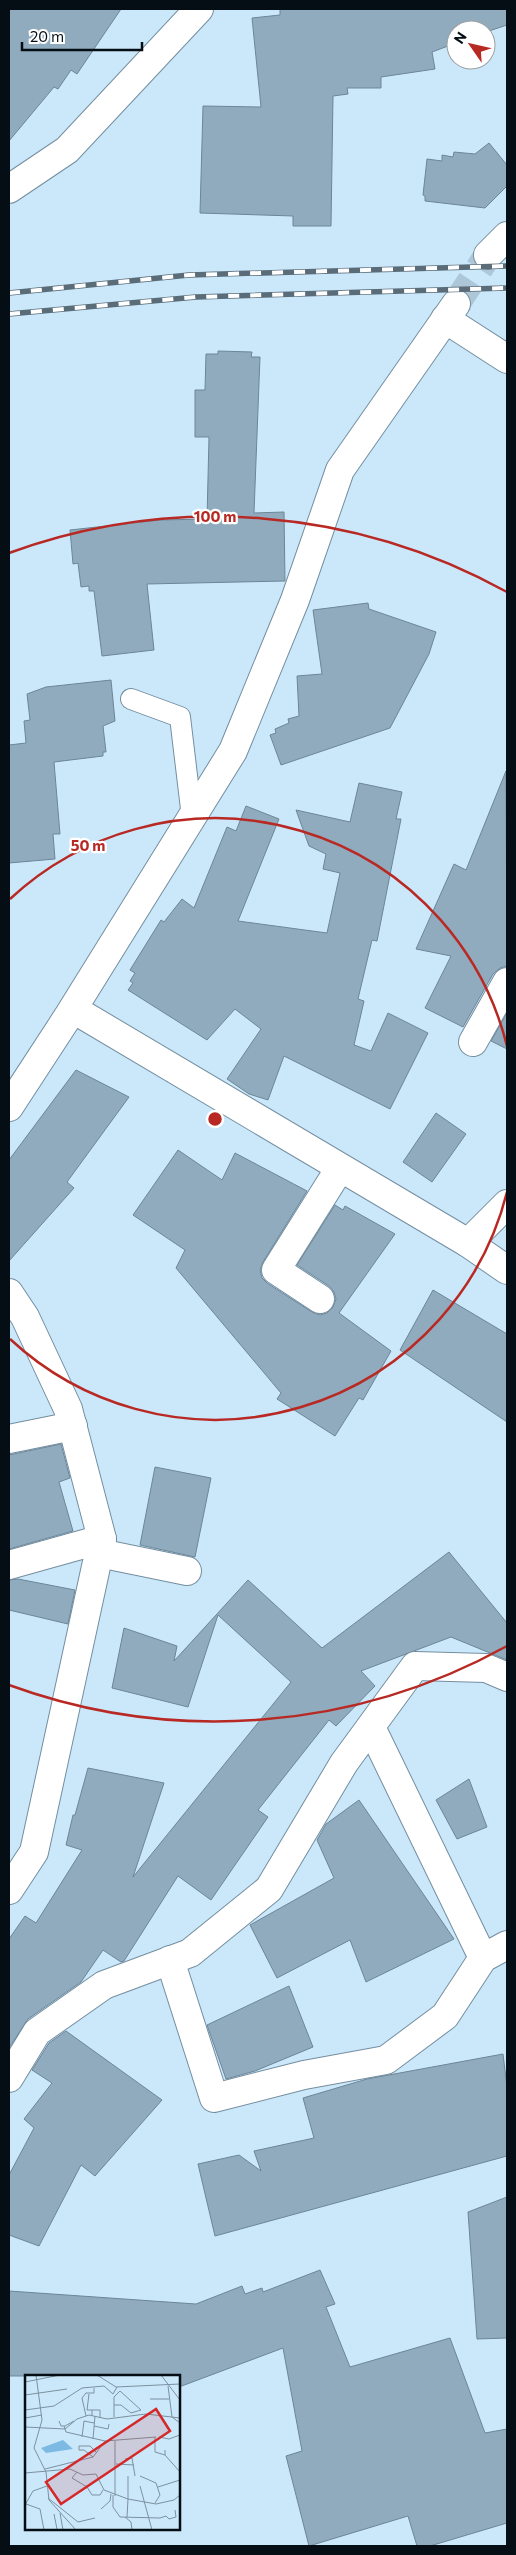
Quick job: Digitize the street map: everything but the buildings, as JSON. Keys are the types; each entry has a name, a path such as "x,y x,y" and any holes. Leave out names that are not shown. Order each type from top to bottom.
{"street":[{"path":"12,183 66,150 199,9"},
{"path":"488,255 507,236"},
{"path":"9,1107 73,1009 236,743 295,600 340,470 451,311 507,358"},
{"path":"473,1042 507,982"},
{"path":"73,1009 468,1243 507,1270"},
{"path":"320,1299 276,1270 340,1168"},
{"path":"468,1243 507,1204"},
{"path":"9,1293 25,1317 68,1409 100,1546 34,1852 9,1890"},
{"path":"9,1439 73,1426"},
{"path":"9,1565 100,1546 188,1571"},
{"path":"9,2078 37,2032 104,1985 190,1953 268,1889 344,1763 415,1666 486,1668 507,1677"},
{"path":"371,1727 483,1958"},
{"path":"170,1960 214,2098 304,2075 386,2060 445,2016 483,1958 507,1945"}],"lane":[{"path":"131,699 180,717 192,817"}],"tunnel":[{"path":"456,304 488,255"}],"railway":[{"path":"9,293 189,275 507,266"},
{"path":"9,314 196,297 507,288"}]}
